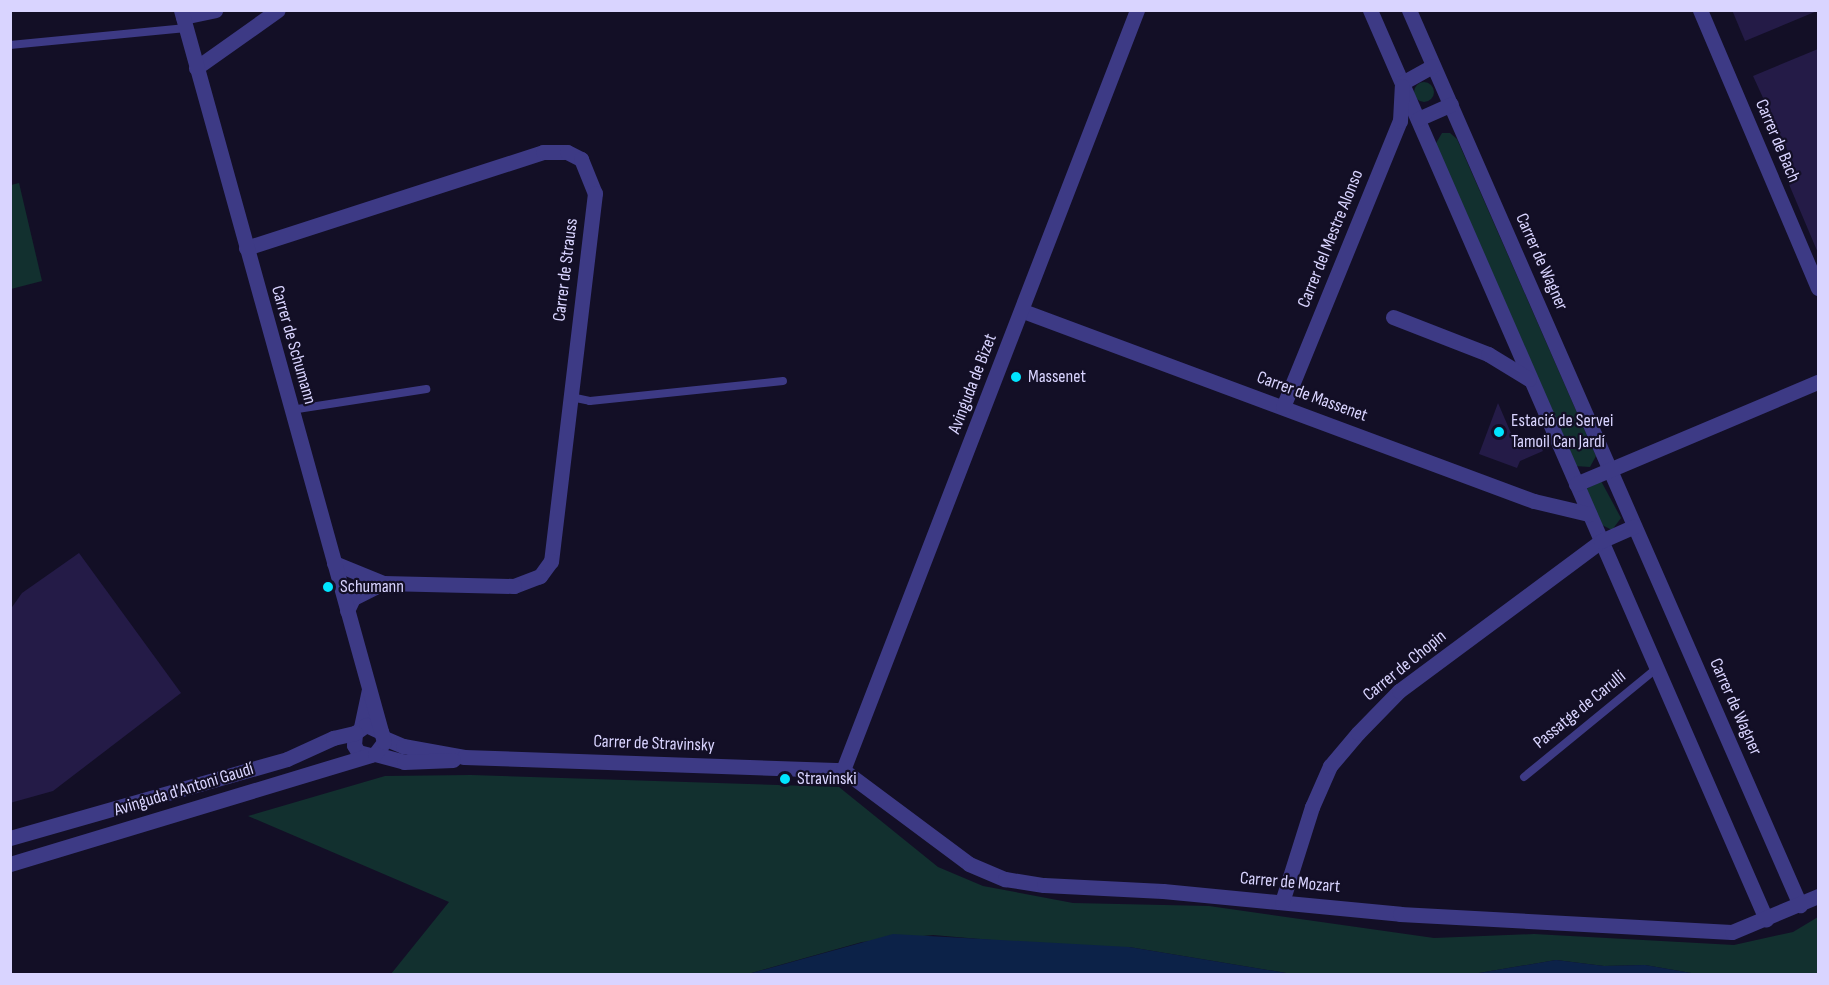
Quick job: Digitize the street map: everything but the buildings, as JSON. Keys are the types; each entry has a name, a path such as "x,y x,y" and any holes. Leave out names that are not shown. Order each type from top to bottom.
{"street":[{"path":"184,19 215,10"},
{"path":"195,68 278,10"},
{"name":"Avinguda de Bizet","path":"843,770 1023,311 1137,10"},
{"path":"1370,10 1766,920"},
{"name":"Carrer de Wagner","path":"1409,10 1800,904"},
{"name":"Carrer de Bach","path":"1700,10 1818,288"},
{"name":"Carrer de Schumann","path":"184,19 195,68 382,735"},
{"path":"1402,83 1433,66"},
{"name":"Carrer del Mestre Alonso","path":"1283,407 1400,121 1402,83"},
{"path":"1418,119 1450,104"},
{"name":"Carrer de Strauss","path":"246,248 543,152 567,153 581,159 595,193 551,561 540,576 514,586 383,583 334,563"},
{"name":"Carrer de Massenet","path":"1023,311 1534,501 1589,514"},
{"path":"1393,317 1488,354 1529,379"},
{"path":"1576,484 1818,382"},
{"path":"1601,541 1634,526"},
{"name":"Carrer de Chopin","path":"1282,902 1312,807 1330,766 1358,733 1400,691 1601,541"},
{"name":"Carrer de Strauss","path":"347,611 353,598 383,583"},
{"name":"Carrer de Schumann","path":"358,730 369,690"},
{"path":"371,725 382,735 373,755 358,752 354,745 358,730 371,725"},
{"name":"Avinguda d'Antoni Gaudí","path":"10,838 287,759 333,738 358,730"},
{"name":"Carrer de Stravinsky","path":"382,735 403,746 464,757"},
{"name":"Carrer de Stravinsky","path":"373,755 404,762 464,757 843,770"},
{"name":"Avinguda d'Antoni Gaudí","path":"10,864 373,755"},
{"name":"Carrer de Mozart","path":"843,770 969,864 1005,879 1073,888 1282,902 1400,914 1732,932 1766,920 1818,896"}],"lane":[{"path":"10,45 184,19"},
{"path":"571,397 590,401 783,381"},
{"path":"291,410 426,389"},
{"name":"Passatge de Carulli","path":"1524,777 1656,669"}],"green space":[{"path":"1420,82 1428,82 1434,88 1434,96 1428,102 1420,102 1414,96 1414,88"},
{"path":"1442,133 1450,133 1457,139 1596,456 1590,467 1575,466 1435,145"},
{"path":"19,183 42,281 11,289 11,185"},
{"path":"1601,481 1621,518 1612,530 1602,525 1586,489"},
{"path":"471,775 839,787 938,867 983,886 1073,903 1209,906 1434,938 1534,934 1734,945 1793,932 1818,917 1818,974 1697,974 1645,965 1604,966 1556,960 1473,974 1292,974 1129,947 1072,947 933,935 862,942 748,974 391,974 449,902 248,816 385,776"}],"water":[{"path":"893,934 1129,947 1292,974 748,974"},
{"path":"1556,960 1604,966 1645,965 1697,974 1473,974"}],"place":[{"name":"Massenet","path":"1016,377"},
{"name":"Estació de Servei Tamoil Can Jardí","path":"1499,432"},
{"name":"Schumann","path":"328,587"},
{"name":"Stravinski","path":"785,779"}]}
